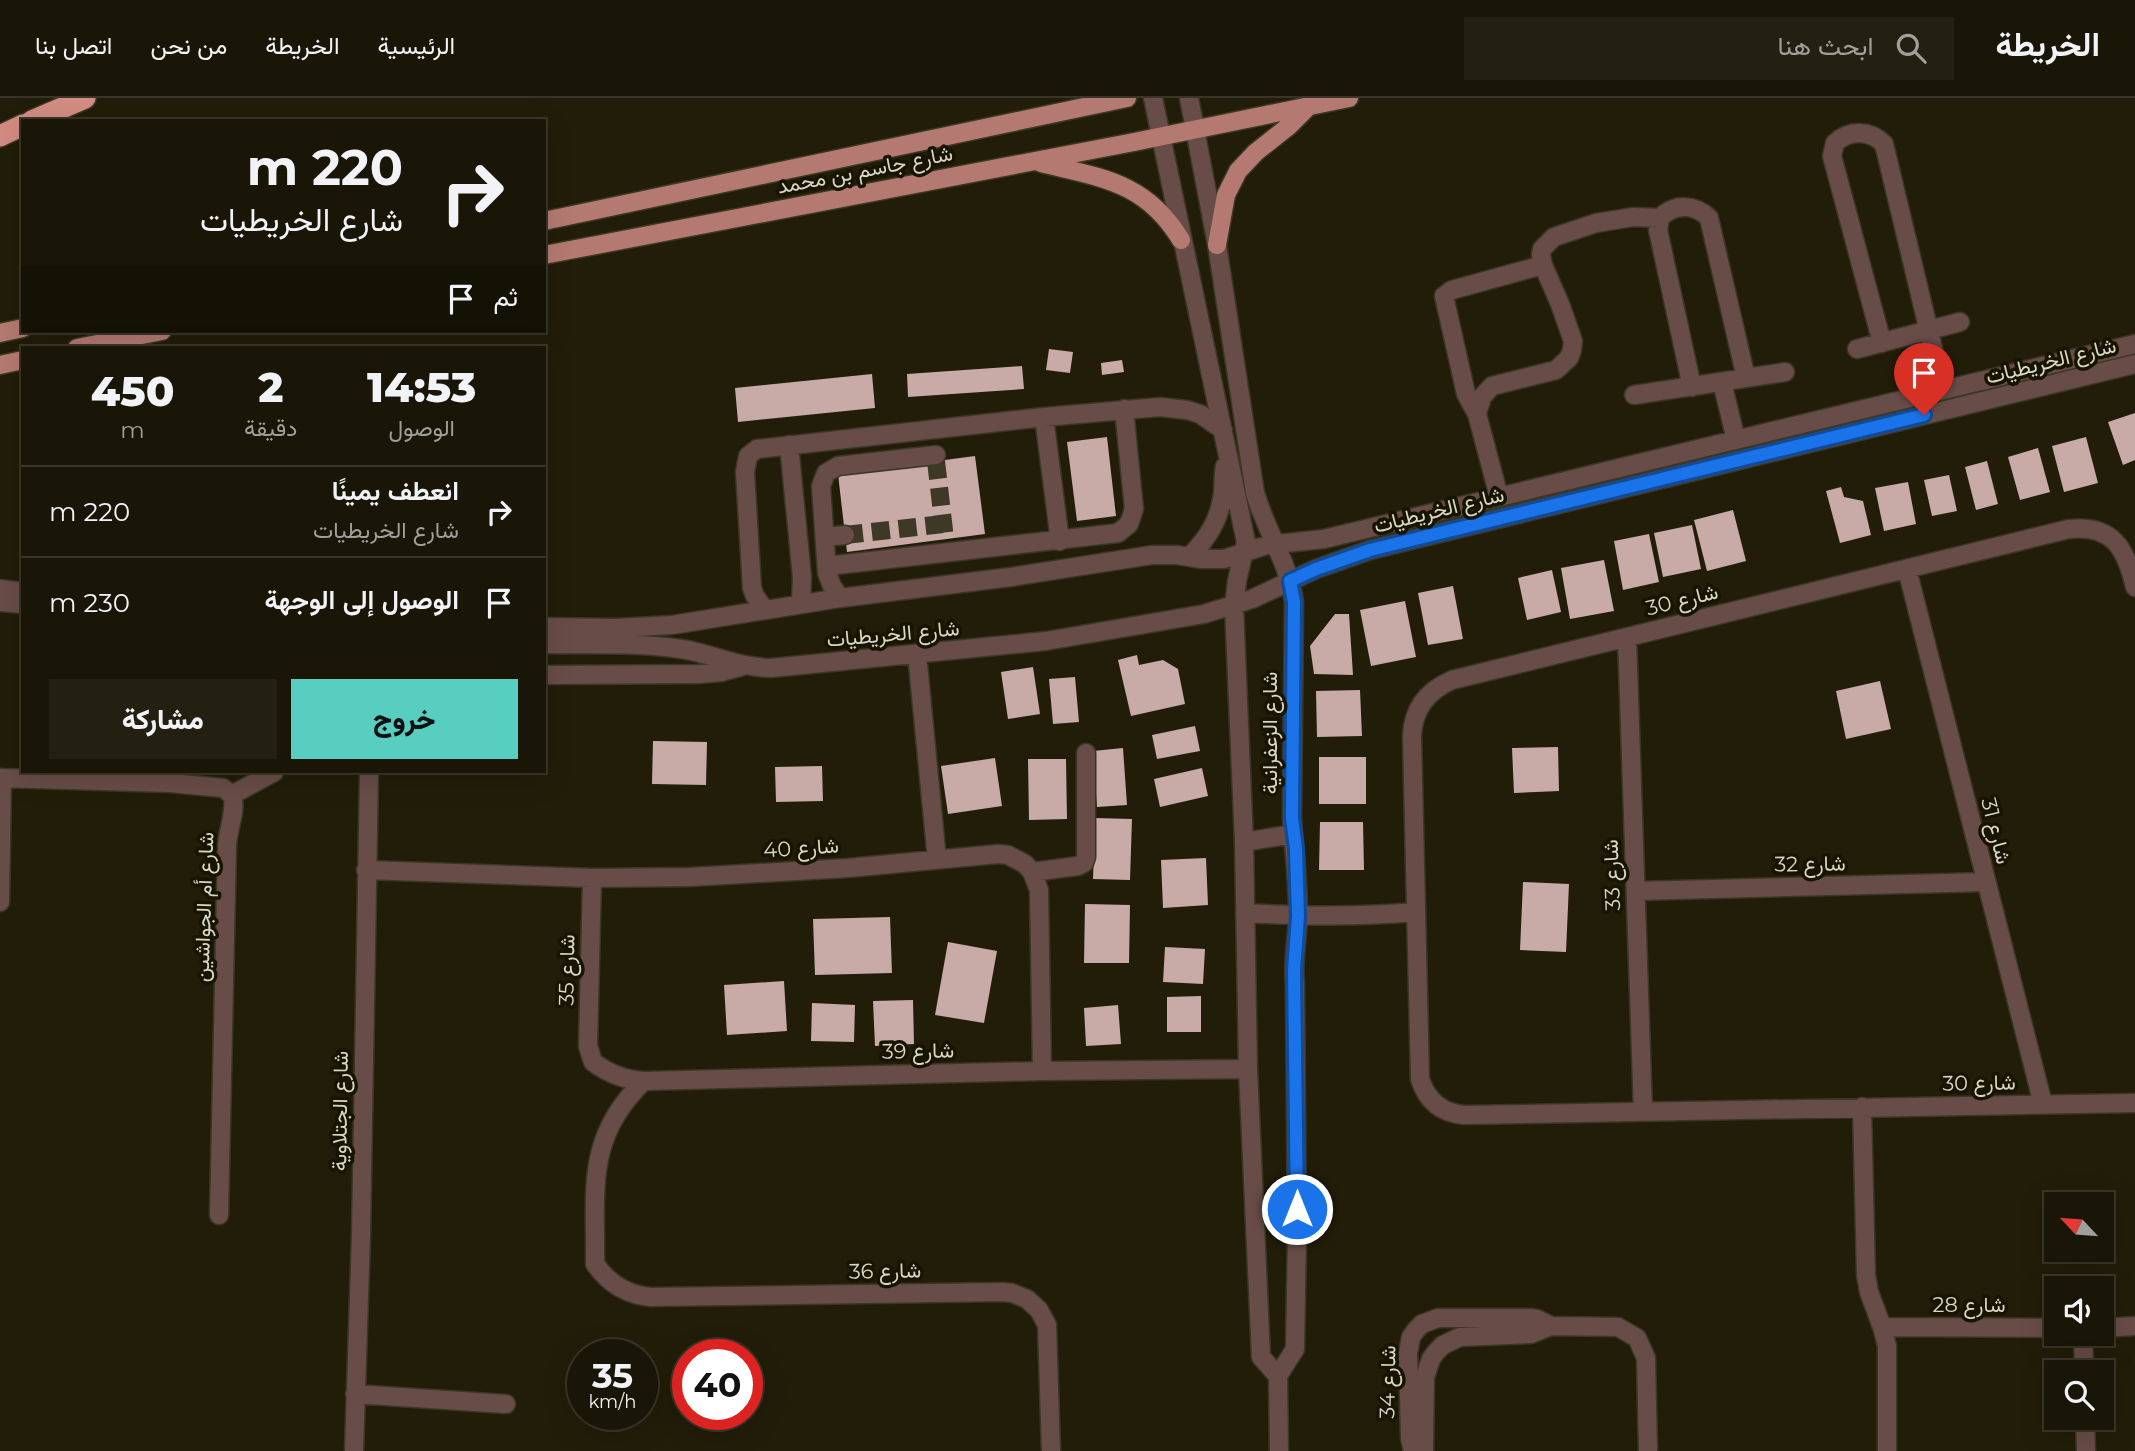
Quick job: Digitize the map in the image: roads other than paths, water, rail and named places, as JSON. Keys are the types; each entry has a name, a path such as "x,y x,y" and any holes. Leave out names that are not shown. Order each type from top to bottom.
{"highway":[{"path":"37,119 85,98"},
{"path":"0,136 21,126"}],"main road":[{"name":"شارع جاسم بن محمد","path":"546,221 1127,98"},
{"name":"شارع جاسم بن محمد","path":"546,255 1349,98"},
{"path":"1217,245 1226,195 1238,171 1309,106"},
{"path":"1034,161 1109,180 1136,192 1157,208 1181,240"},
{"path":"0,333 21,328"},
{"path":"88,346 152,333"},
{"path":"0,365 21,360"}],"street":[{"name":"شارع الزعفرانية","path":"1153,98 1246,542 1234,606 1244,842 1248,1069 1261,1357 1278,1376 1295,1349 1297,1221 1294,971 1298,916 1293,834 1294,602 1290,581 1255,493 1217,245 1189,98"},
{"path":"1882,343 1832,156 1835,143 1853,133 1870,134 1884,144 1943,390"},
{"path":"1692,387 1657,224 1660,218 1670,211 1686,206 1703,212 1709,218 1746,378"},
{"path":"1477,414 1482,397 1492,387 1556,370 1569,358 1573,341 1541,255 1546,243 1568,231 1615,219 1660,218"},
{"path":"1499,497 1477,414 1466,394 1444,296 1452,290 1543,265"},
{"path":"1857,349 1960,322"},
{"name":"شارع الخريطيات","path":"546,627 635,628 699,622 840,598 1011,577 1152,555 1224,559 1259,547 1324,539 2135,344"},
{"name":"شارع الخريطيات","path":"546,644 662,647 699,653 743,666 771,668 994,647 1097,633 1234,606 1334,562 1379,548 2135,364"},
{"path":"1634,395 1785,372"},
{"path":"1722,382 1736,440"},
{"path":"764,610 752,588 745,472 748,456 762,447 1124,408 1173,407 1187,410 1200,414 1223,430"},
{"path":"827,566 946,546 1060,541 1118,533 1129,524 1133,500 1124,408"},
{"path":"1044,417 1060,541"},
{"path":"840,598 829,580 827,566 821,486 823,477 830,469 838,466 936,458 933,429"},
{"path":"789,444 802,578 801,604"},
{"path":"1190,556 1210,533 1217,520 1228,452"},
{"name":"شارع 30","path":"2135,587 2129,564 2119,545 2101,532 2080,528 1452,680 1442,684 1426,697 1415,716 1413,726 1420,1079 1423,1089 1436,1105 1454,1114 1464,1115 2135,1103"},
{"path":"825,537 845,535"},
{"name":"شارع 31","path":"1908,569 2043,1104"},
{"path":"0,589 21,592"},
{"path":"0,601 21,604"},
{"path":"699,622 699,653"},
{"name":"شارع 33","path":"1627,637 1643,1112"},
{"path":"917,654 937,860"},
{"path":"546,674 699,674 743,666"},
{"path":"1042,1071 1040,890 1032,872 1084,863 1086,753"},
{"path":"0,902 1,778 178,783 223,789 232,794 272,773"},
{"name":"شارع الجتلاوية","path":"354,1451 369,773"},
{"name":"شارع أم الجواشين","path":"219,1215 227,845 235,805 232,794"},
{"path":"1244,842 1293,834"},
{"name":"شارع 40","path":"366,870 592,878 778,873 998,854 1017,859 1032,872"},
{"name":"شارع 35","path":"592,878 588,1046 593,1062"},
{"name":"شارع 32","path":"1636,891 1986,882"},
{"path":"1245,913 1298,916 1416,912"},
{"name":"شارع 39","path":"593,1062 611,1074 644,1081 1248,1069"},
{"name":"شارع 36","path":"644,1081 610,1123 599,1154 595,1264 615,1285 632,1294 651,1297 1003,1292 1020,1295 1034,1304 1047,1325 1051,1451"},
{"path":"1862,1107 1866,1275 1871,1301 1887,1346 1887,1451"},
{"name":"شارع 34","path":"1413,1451 1410,1438 1408,1353 1412,1337 1422,1324 1438,1318 1530,1318 1551,1326"},
{"name":"شارع 34","path":"1424,1451 1425,1377 1431,1359 1443,1345 1469,1336 1524,1334 1551,1326 1618,1327 1637,1338 1646,1359 1648,1451"},
{"path":"2114,1327 2135,1326"},
{"name":"شارع 28","path":"1882,1327 2044,1328"},
{"path":"1278,1376 1279,1451"},
{"path":"355,1394 506,1404"},
{"path":"2085,1430 2086,1451"}],"tunnel":[{"path":"936,461 945,539"},
{"path":"845,535 943,524"}]}
